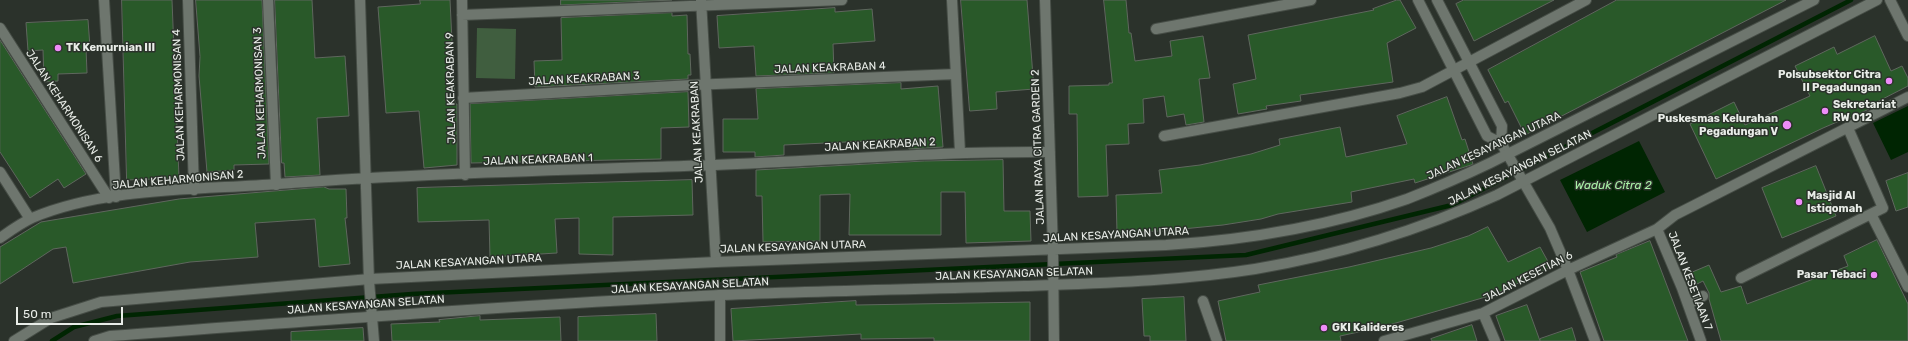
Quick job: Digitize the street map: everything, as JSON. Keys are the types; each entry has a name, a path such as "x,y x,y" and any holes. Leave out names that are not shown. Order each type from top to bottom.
{"street":[{"path":"104,0 112,197"},
{"name":"JALAN KEHARMONISAN 4","path":"188,0 194,190"},
{"name":"JALAN KEHARMONISAN 3","path":"268,0 276,185"},
{"path":"360,0 370,280 374,341"},
{"name":"JALAN KEAKRABAN 9","path":"462,0 465,174"},
{"path":"462,15 701,2 842,0"},
{"path":"952,0 960,152"},
{"name":"JALAN RAYA CITRA GARDEN 2","path":"1045,0 1053,252 1054,341"},
{"path":"1156,29 1311,0"},
{"path":"1418,0 1487,136 1502,143"},
{"path":"1437,0 1502,126 1502,143 1550,228 1595,341"},
{"path":"1164,136 1400,93 1422,87 1586,0"},
{"name":"JALAN KESAYANGAN UTARA","path":"14,341 52,318 101,302 370,280 716,262 1053,252 1197,243 1294,228 1338,218 1406,199 1510,156 1814,0"},
{"name":"JALAN KESAYANGAN SELATAN","path":"94,341 110,336 372,316 720,295 1053,284 1228,273 1314,257 1395,236 1443,219 1877,0"},
{"path":"1890,0 1908,36"},
{"name":"JALAN KEAKRABAN","path":"701,2 716,262"},
{"name":"JALAN KEHARMONISAN 6","path":"0,28 112,197"},
{"name":"JALAN KEAKRABAN 4","path":"706,85 956,74"},
{"name":"JALAN KEAKRABAN 3","path":"463,98 706,85"},
{"name":"JALAN KESETIAN 6","path":"1384,341 1403,339 1483,313 1568,270 1657,229 1675,215 1908,97"},
{"path":"1741,278 1883,208 1848,128"},
{"name":"JALAN KEAKRABAN 2","path":"711,165 960,152 1050,152"},
{"name":"JALAN KEAKRABAN 1","path":"366,177 711,165"},
{"path":"0,172 30,219"},
{"name":"JALAN KEHARMONISAN 2","path":"0,238 30,219 75,204 112,197 366,177"},
{"path":"1871,214 1908,287"},
{"name":"JALAN KESETIAAN 7","path":"1657,229 1688,304 1701,341"},
{"path":"720,295 720,341"},
{"path":"1688,304 1703,296"},
{"path":"1203,300 1217,341"},
{"path":"1483,313 1494,341"}],"shaded area":[{"path":"477,28 516,29 515,79 476,78"}],"water":[{"path":"1908,106 1908,152 1891,160 1873,123"},
{"name":"Waduk Citra 2","path":"1639,141 1665,192 1587,232 1560,180"}],"building":[{"path":"122,0 172,0 179,178 127,180"},
{"path":"196,0 262,0 269,164 234,165 234,170 207,172 199,76 200,57"},
{"path":"275,0 312,0 315,58 345,56 349,116 317,118 320,175 285,177 284,163 282,163"},
{"path":"420,0 450,0 455,104 457,104 457,165 424,168 419,111 386,113 378,7 420,4"},
{"path":"561,0 672,0 561,5"},
{"path":"961,0 1027,0 1034,89 996,92 997,109 970,111"},
{"path":"1104,0 1126,0 1129,33 1131,33 1135,61 1172,56 1170,41 1203,36 1210,78 1199,79 1204,122 1186,125 1184,114 1167,117 1164,96 1143,99 1144,123 1128,124 1129,144 1106,145 1108,196 1078,197 1077,114 1069,114 1069,86 1109,85 1109,83 1112,83"},
{"path":"1400,0 1416,28 1387,43 1393,82 1300,95 1301,101 1266,106 1267,109 1238,114 1233,84 1256,79 1248,35 1374,10 1373,9"},
{"path":"1464,0 1554,0 1474,41 1456,4"},
{"path":"1617,0 1786,0 1525,135 1508,101 1505,103 1488,70"},
{"path":"835,8 835,12 872,9 875,41 833,44 834,73 756,76 754,46 719,48 717,16"},
{"path":"672,13 672,16 687,15 688,54 690,54 691,75 688,75 688,79 535,87 534,61 562,60 561,18"},
{"name":"TK Kemurnian III","path":"88,20 90,47 86,48 87,73 58,74 58,81 44,82 43,50 28,51 26,23"},
{"path":"1875,36 1891,71 1902,66 1908,78 1908,86 1867,107 1869,109 1844,121 1844,119 1823,128 1716,179 1690,124 1734,102 1745,125 1810,96 1795,66 1834,47 1837,54"},
{"path":"0,40 86,174 64,188 58,179 30,198 0,152"},
{"path":"901,83 901,89 938,86 943,147 909,149 908,139 784,145 784,155 755,157 755,152 723,152 723,119 758,119 756,89"},
{"path":"688,92 689,127 661,128 661,159 471,163 470,104"},
{"path":"1447,97 1462,140 1465,139 1473,164 1471,165 1415,183 1414,179 1351,192 1352,202 1223,225 1162,231 1117,232 1116,195 1162,193 1159,170 1200,165 1251,154 1280,145 1279,139 1340,127 1346,157 1407,144 1397,116"},
{"path":"1003,160 1004,211 1030,211 1031,241 966,243 965,192 941,192 941,235 849,235 850,194 820,195 820,241 763,242 762,196 756,196 756,170 924,161"},
{"name":"Masjid Al Istiqomah","path":"1816,166 1836,216 1782,238 1762,188"},
{"path":"1908,173 1908,207 1896,211 1886,181"},
{"path":"692,180 693,215 613,217 613,255 579,254 579,218 555,219 557,253 490,257 489,220 418,222 417,188"},
{"path":"324,187 329,189 346,189 347,218 345,218 350,264 319,267 315,219 255,223 258,257 190,262 73,283 66,247 53,249 0,284 0,247 41,222 179,199"},
{"path":"1488,227 1508,262 1540,247 1551,267 1496,294 1382,327 1340,336 1341,341 1226,341 1218,301 1260,292 1258,285 1349,267 1431,248 1468,236"},
{"path":"1877,240 1908,304 1908,341 1721,341 1709,299 1709,293 1703,281 1695,285 1690,273 1709,265 1721,292 1741,286 1747,304 1848,266 1844,256"},
{"path":"1650,241 1688,341 1604,341 1580,272 1617,257 1616,255"},
{"path":"1184,297 1186,341 1150,341 1150,336 1144,336 1142,299"},
{"path":"856,301 856,305 1030,302 1030,341 934,341 934,338 861,339 861,334 733,341 731,309"},
{"path":"1527,305 1540,341 1505,341 1496,316"},
{"path":"656,314 657,341 578,341 578,317"},
{"path":"480,316 480,320 560,317 561,341 392,341 391,324 440,322 439,320"},
{"path":"1472,325 1477,341 1432,341 1431,339"},
{"path":"363,328 364,341 291,341 291,332"},
{"path":"1572,328 1576,341 1540,341 1540,339"}],"waterway":[{"path":"52,341 74,327 117,316 412,294 1246,255 1452,205 1851,0"}],"place":[{"name":"TK Kemurnian III","path":"58,48"},
{"name":"Polsubsektor Citra II Pegadungan","path":"1889,81"},
{"name":"Sekretariat RW 012","path":"1825,111"},
{"name":"Puskesmas Kelurahan Pegadungan V","path":"1787,125"},
{"name":"Masjid Al Istiqomah","path":"1799,202"},
{"name":"Pasar Tebaci","path":"1874,275"},
{"name":"GKI Kalideres","path":"1324,328"}]}
